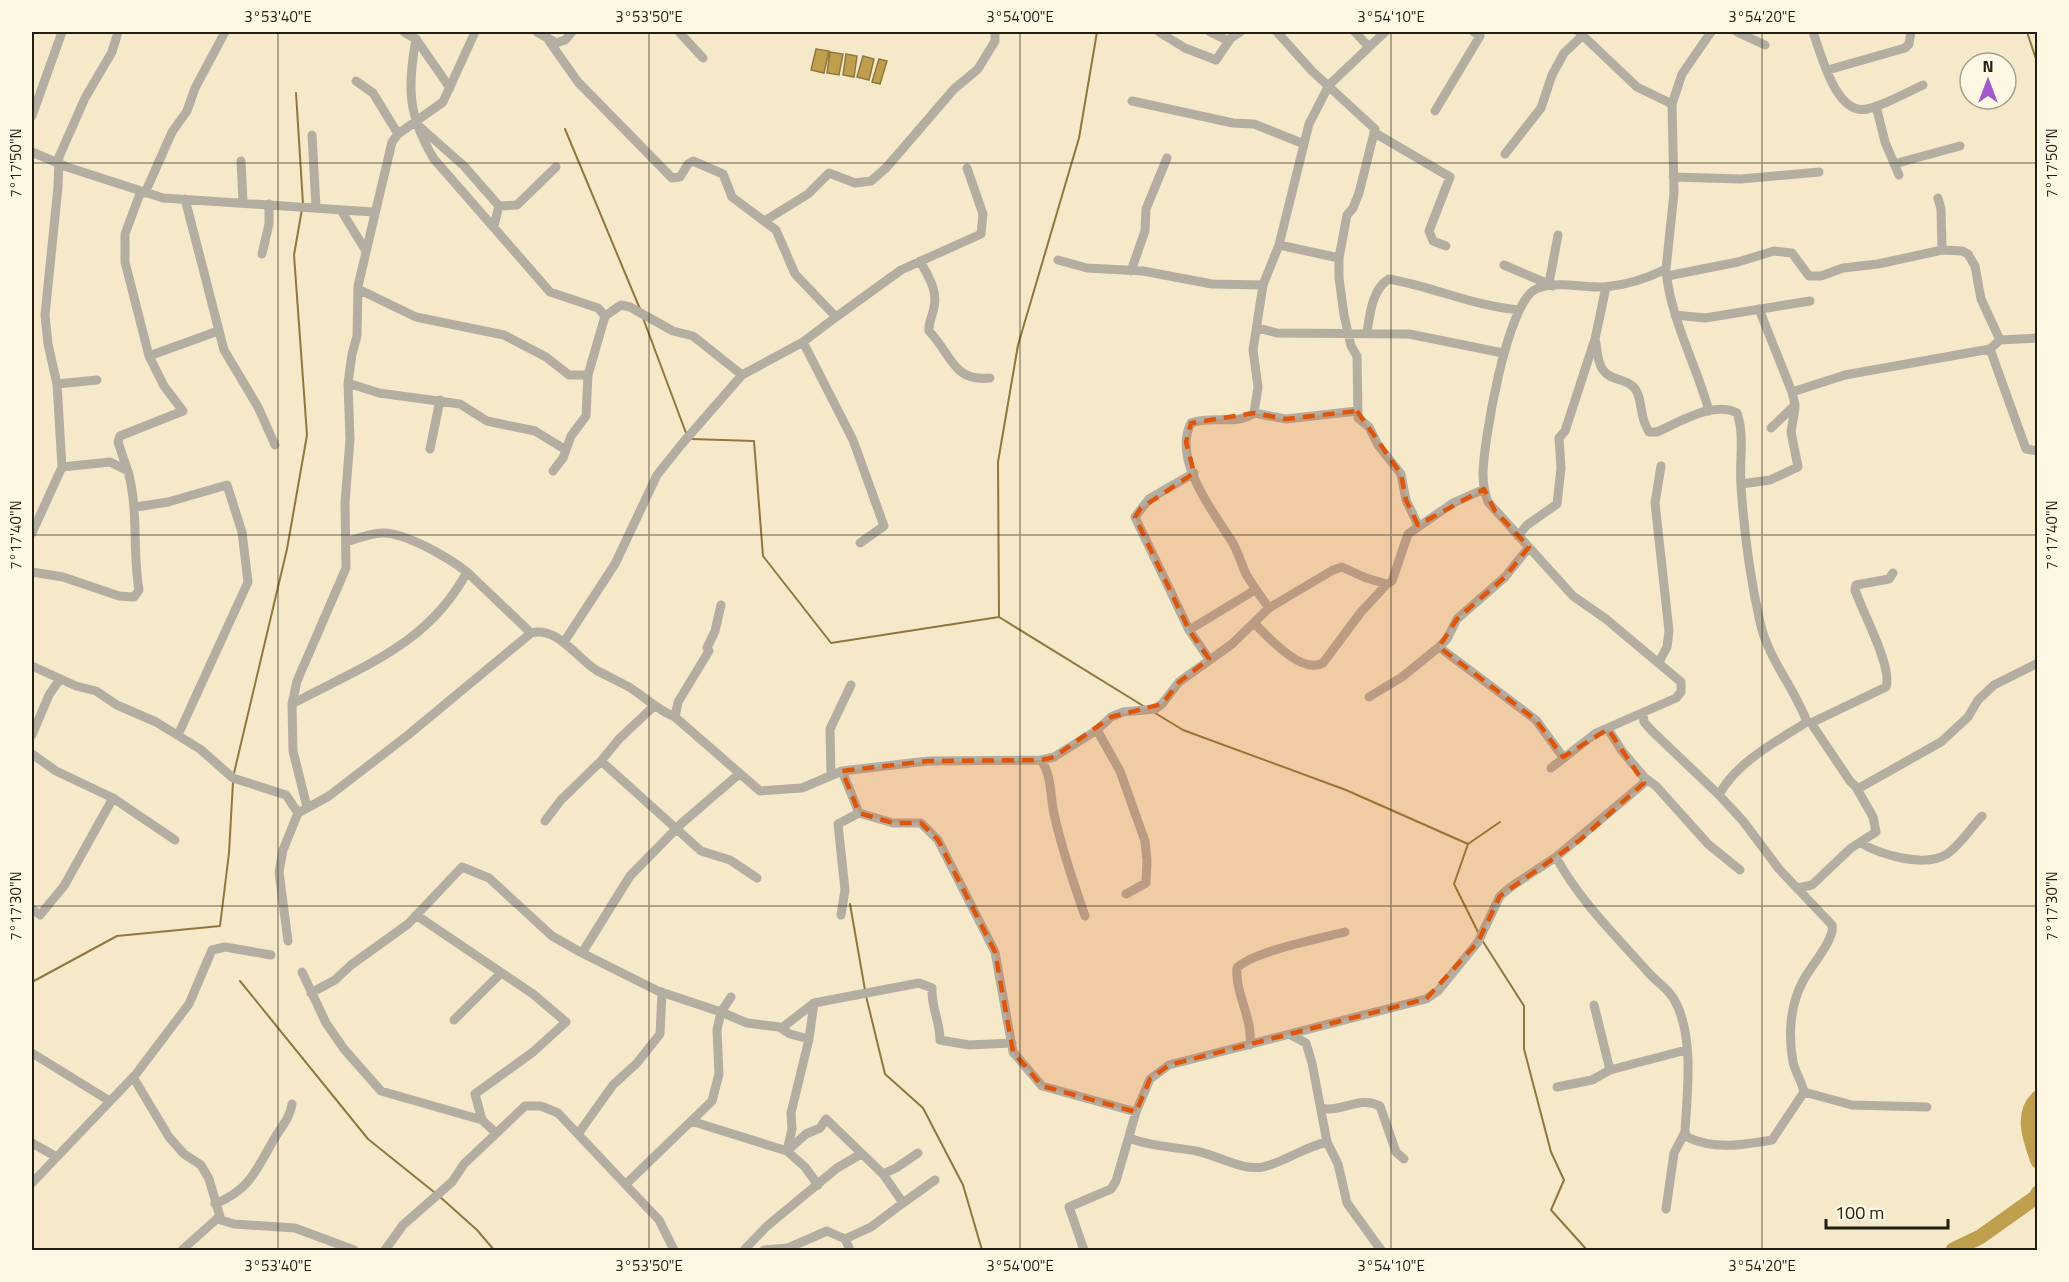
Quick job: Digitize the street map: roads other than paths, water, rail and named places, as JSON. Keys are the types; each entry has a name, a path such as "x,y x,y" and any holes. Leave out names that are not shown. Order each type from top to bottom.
{"street":[{"path":"32,116 62,32"},
{"path":"32,533 62,467 57,384 45,315 59,157 65,140 112,52 118,32"},
{"path":"32,574 45,574 86,583 119,596 134,597 140,590 136,553 136,507 128,471 118,442 120,436 183,411 164,386 149,356 129,285 123,249 126,234 143,192 172,132 187,111 195,88 225,32"},
{"path":"404,32 416,39 450,88"},
{"path":"302,810 293,751 292,704 297,681 345,568 345,479 350,439 348,383 357,336 358,289 374,212 392,142 402,132 419,124 443,102 461,58 475,32"},
{"path":"537,32 549,41 578,82 672,178 680,177 688,164 693,161 708,165 723,174 732,197 766,220 782,238 795,274 836,317"},
{"path":"549,41 560,42 572,32"},
{"path":"679,32 703,58"},
{"path":"766,220 808,194 829,172 855,183 871,181 886,168 954,89 978,69 994,40 995,32"},
{"path":"1158,32 1185,48 1216,60 1229,41 1240,32"},
{"path":"1210,32 1229,41"},
{"path":"1277,32 1312,71 1371,124 1375,133 1450,177 1429,231 1433,241 1446,246"},
{"path":"1355,32 1368,46"},
{"path":"1269,608 1256,590 1231,540 1208,507 1194,473 1186,442 1187,431 1191,423 1200,420 1237,420 1248,418 1254,413 1258,387 1253,350 1263,285 1279,245 1309,124 1329,85 1385,32"},
{"path":"1709,411 1675,315 1666,272 1673,177 1672,104 1682,74 1711,32"},
{"path":"1737,32 1765,45"},
{"path":"1812,32 1838,93 1845,104 1855,110 1876,106 1923,85"},
{"path":"1828,70 1905,48 1911,32"},
{"path":"1435,111 1479,33"},
{"path":"1505,154 1541,108 1552,75 1564,53 1581,34 1636,87 1672,104"},
{"path":"416,39 410,100 426,145 447,174 550,292 598,308 605,316"},
{"path":"356,81 373,93 402,132 426,145"},
{"path":"1132,101 1233,123 1254,124 1304,144"},
{"path":"1876,106 1885,142 1899,175"},
{"path":"419,124 469,172 499,206"},
{"path":"1375,133 1359,194 1347,215 1340,258 1340,289 1348,333 1357,356 1358,418 1369,427 1378,445 1401,474 1406,500 1419,525"},
{"path":"312,135 311,159 316,207"},
{"path":"1894,164 1960,146"},
{"path":"32,152 143,192 185,199 316,207 342,212 374,212"},
{"path":"1131,270 1145,231 1146,209 1167,158"},
{"path":"241,161 243,202"},
{"path":"499,206 517,205 556,167"},
{"path":"564,642 615,564 657,475 742,375 804,342 901,270 981,234 983,214 967,168"},
{"path":"447,174 469,172"},
{"path":"1673,177 1741,179 1818,172"},
{"path":"1938,198 1942,216 1942,250"},
{"path":"185,199 191,228 206,272 224,350 258,407 275,445"},
{"path":"262,254 269,224 269,204"},
{"path":"494,226 499,206"},
{"path":"342,212 366,251"},
{"path":"1551,284 1558,235"},
{"path":"1279,245 1340,258"},
{"path":"1504,264 1551,284 1606,286 1666,272 1784,251 1792,253 1809,276 1821,276 1843,268 1878,264 1951,249 1968,254 1975,266 1981,299 2000,340"},
{"path":"1058,260 1088,268 1131,270 1226,286 1263,285"},
{"path":"920,261 936,295 934,311 928,323 929,331 962,375 973,380 990,378"},
{"path":"1366,332 1376,294 1383,283 1389,279 1431,289 1470,303 1519,310"},
{"path":"1551,284 1528,294 1519,310 1503,353 1488,424 1484,489 1495,511 1573,596 1659,662 1681,682 1681,692 1676,698 1596,733 1551,768"},
{"path":"1518,536 1527,525 1557,504 1561,468 1559,438 1564,431 1595,339 1606,286"},
{"path":"358,289 416,317 504,335 546,357 569,375 588,375"},
{"path":"1675,315 1696,319 1810,301"},
{"path":"553,471 566,450 571,436 586,416 588,375 605,316 621,305 630,307 673,331 693,336 742,375"},
{"path":"1741,484 1770,480 1798,467 1791,432 1795,405 1792,392 1759,309"},
{"path":"1258,328 1277,333 1409,334 1503,353"},
{"path":"149,356 218,331"},
{"path":"1792,392 1845,375 1990,349 2000,340 2037,338"},
{"path":"1595,339 1597,356 1606,374 1630,384 1637,390 1642,422 1649,432 1657,432 1709,411 1725,409 1737,413 1741,434 1741,484 1755,595 1764,637 1809,722 1856,788 1876,827 1876,832 1845,854 1812,885 1798,888"},
{"path":"804,342 853,440 884,526 860,543"},
{"path":"1990,349 2006,386 2026,449 2037,451"},
{"path":"57,384 98,380"},
{"path":"348,383 379,393 460,404 487,421 535,431 566,450"},
{"path":"430,449 440,400"},
{"path":"1771,428 1795,405"},
{"path":"1254,413 1286,419 1357,411"},
{"path":"62,467 110,462 128,471"},
{"path":"1659,662 1667,647 1669,632 1656,509 1661,466"},
{"path":"1194,473 1149,499 1135,517 1189,630 1209,659"},
{"path":"136,507 168,502 227,485 242,532 248,582 178,735"},
{"path":"1254,623 1282,650 1307,666 1316,667 1323,663 1361,612 1392,581 1408,534 1453,503 1484,489"},
{"path":"345,542 381,533 393,534 455,562 531,633"},
{"path":"1369,697 1402,677 1439,648 1447,639 1456,619 1505,577 1528,547"},
{"path":"288,941 287,923 279,891 279,872 282,850 302,810 329,795 408,735 531,633 542,631 564,642 597,670 675,717 760,791 802,788 842,771 928,761 1041,760 1054,757 1097,730 1111,717 1123,712 1158,707 1179,682 1232,644 1269,608 1333,570 1342,567 1366,579 1387,584"},
{"path":"292,704 336,683 409,640 445,609 467,572"},
{"path":"1719,795 1724,784 1745,765 1809,722 1886,687 1887,677 1881,657 1855,590 1856,585 1889,579 1893,573"},
{"path":"1189,630 1256,590"},
{"path":"675,717 678,702 709,651 707,648 715,631 721,604"},
{"path":"1439,648 1536,720 1563,757"},
{"path":"1856,788 1911,761 1941,742 1968,717 1978,700 1994,685 2037,663"},
{"path":"32,666 104,695 200,749 233,778 286,795 302,810"},
{"path":"32,735 49,695 60,678"},
{"path":"831,776 830,729 851,685"},
{"path":"545,821 561,800 654,706"},
{"path":"1643,714 1644,722 1652,731 1719,795 1743,821 1779,869 1832,925 1834,931 1803,981 1792,1015 1794,1063 1804,1092"},
{"path":"1608,729 1622,751 1644,777 1656,786 1708,844 1740,870"},
{"path":"1097,730 1120,771 1147,849 1146,883 1126,894"},
{"path":"32,754 56,771 112,798 175,840"},
{"path":"1041,760 1049,778 1054,813 1069,873 1085,916"},
{"path":"601,761 700,851 730,860 757,878"},
{"path":"842,771 859,813"},
{"path":"582,952 630,876 676,829 739,774"},
{"path":"1084,1251 1069,1207 1111,1189 1116,1181 1136,1112 1150,1079 1158,1071 1169,1065 1426,999 1438,991 1478,942 1500,897 1512,886 1556,857 1637,790 1644,783 1644,777"},
{"path":"32,909 40,915 57,895 112,798"},
{"path":"841,915 845,890 838,824 859,813 892,823 921,823 938,840 995,952 1013,1052 1042,1086 1136,1112"},
{"path":"1861,843 1886,854 1922,860 1938,858 1948,853 1982,816"},
{"path":"1556,857 1584,901 1653,979 1672,995 1679,1008 1686,1050 1685,1132 1687,1137 1706,1145 1772,1140 1804,1092"},
{"path":"311,993 335,980 416,915 462,867 489,878 552,936 662,992 747,1023 783,1027 814,1003 919,983 932,988 931,1004 940,1024 940,1040 969,1044 1011,1043"},
{"path":"416,915 533,994 566,1022 533,1052 475,1094 482,1120"},
{"path":"1250,1046 1251,1034 1237,968 1242,962 1259,956 1345,932"},
{"path":"32,1183 108,1100 133,1077 189,1004 212,950 225,947 271,955"},
{"path":"302,972 326,1023 344,1049 381,1091 482,1120 496,1133"},
{"path":"454,1020 501,973"},
{"path":"578,1134 613,1085 637,1063 660,1034 662,992"},
{"path":"626,1184 712,1101 719,1074 717,1030 721,1012 731,997"},
{"path":"788,1151 792,1129 791,1113 814,1003"},
{"path":"1594,1005 1610,1070"},
{"path":"779,1027 790,1034 808,1039"},
{"path":"1291,1035 1306,1043 1322,1108 1327,1142 1338,1164 1347,1203 1381,1251"},
{"path":"1557,1087 1592,1080 1610,1070 1686,1050"},
{"path":"32,1053 108,1100"},
{"path":"133,1077 169,1137 184,1154 201,1165 209,1179 219,1217 234,1224 294,1228 354,1251"},
{"path":"1804,1092 1852,1105 1928,1107"},
{"path":"1322,1108 1339,1108 1365,1101 1380,1106 1396,1152 1404,1159"},
{"path":"215,1204 231,1197 250,1182 287,1121 292,1104"},
{"path":"385,1251 403,1224 452,1182 464,1164 525,1106 541,1106 558,1113 659,1220 675,1251"},
{"path":"788,1151 806,1134 819,1128 826,1119 883,1174 903,1203"},
{"path":"691,1121 788,1151 805,1167 818,1185"},
{"path":"1666,1209 1674,1153 1685,1132"},
{"path":"1129,1137 1138,1142 1197,1151 1253,1168 1264,1167 1312,1145 1327,1142"},
{"path":"32,1143 55,1156"},
{"path":"883,1174 918,1153"},
{"path":"744,1251 766,1227 837,1168 861,1154"},
{"path":"845,1239 871,1227 935,1180"},
{"path":"182,1251 219,1217"},
{"path":"764,1251 788,1248 827,1231 845,1239 850,1251"}],"waterway":[{"path":"999,617 998,462 1018,345 1079,138 1097,32"},
{"path":"2027,32 2038,65"},
{"path":"296,93 303,204"},
{"path":"565,129 640,309"},
{"path":"234,773 287,549 307,435 294,255 302,209"},
{"path":"643,318 686,433"},
{"path":"691,439 754,441 763,556 831,643 999,617 1145,707"},
{"path":"1155,713 1183,730 1346,790 1468,844"},
{"path":"32,982 117,936 220,926 229,853 233,782"},
{"path":"1478,932 1454,884 1468,844 1500,822"},
{"path":"850,904 865,990"},
{"path":"1482,940 1524,1006 1524,1049 1551,1152 1564,1180 1551,1210 1587,1250"},
{"path":"240,981 368,1139 434,1192"},
{"path":"866,996 885,1074 923,1108 963,1185 982,1250"},
{"path":"2038,1098 2029,1112 2028,1120 2030,1137 2038,1161"},
{"path":"1953,1250 1980,1237 2036,1197 2038,1193"},
{"path":"439,1196 477,1230 494,1250"}]}
